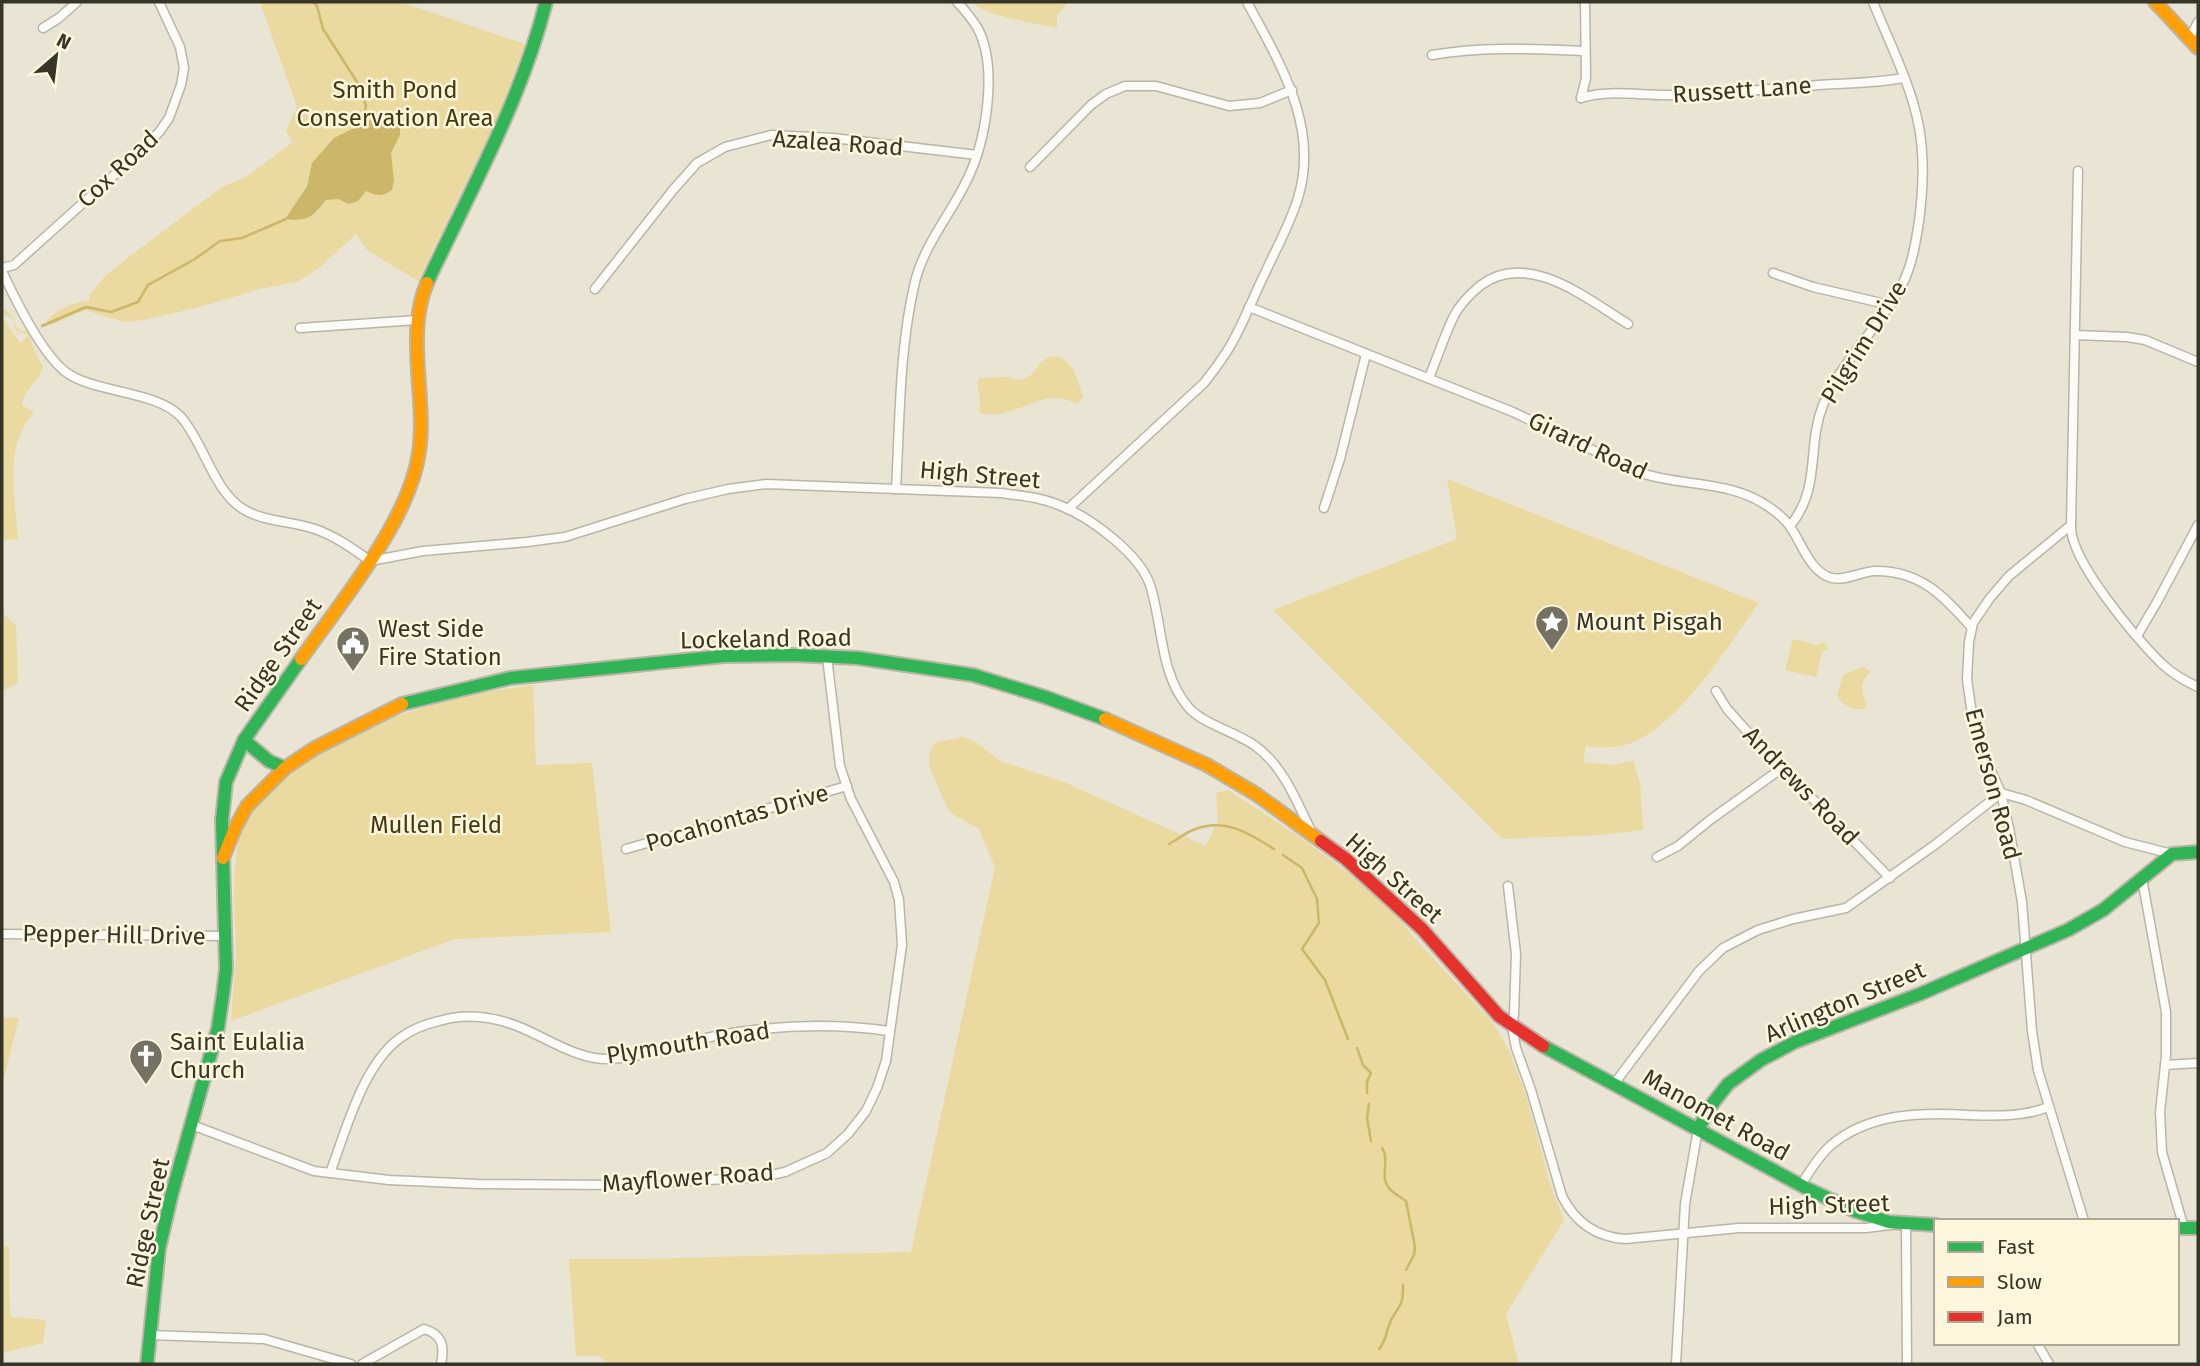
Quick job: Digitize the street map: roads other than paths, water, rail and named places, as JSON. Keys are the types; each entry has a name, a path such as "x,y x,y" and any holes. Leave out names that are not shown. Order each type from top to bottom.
{"main road":[{"name":"Ridge Street","path":"147,1364 159,1249 218,1028 226,969 222,820 224,791 229,772 244,740 392,527 416,473 420,429 417,320 425,287 520,86 546,2"},
{"path":"2155,2 2193,43"},
{"name":"Lockeland Road","path":"223,858 247,806 285,768 344,732 409,701 510,678 724,656 858,658 973,676 1045,696 1111,721 1207,765 1256,794 1313,835"},
{"path":"244,740 262,757 285,768"},
{"name":"High Street","path":"1313,835 1380,888 1422,929 1478,994 1512,1027"},
{"path":"2172,854 2198,852"},
{"name":"Arlington Street","path":"1698,1129 1728,1083 1761,1059 1795,1042 1920,994 2068,930 2103,909 2172,854"},
{"name":"Manomet Road","path":"1512,1027 1801,1185 1855,1211 1889,1222 1906,1224"},
{"name":"High Street","path":"1906,1224 1934,1225"},
{"path":"2180,1228 2198,1228"}],"street":[{"path":"43,28 77,2"},
{"name":"Cox Road","path":"2,269 14,265 142,150 169,118 184,68 180,47 159,2"},
{"path":"897,489 905,341 916,278 928,249 978,155 986,116 988,81 985,49 977,28 957,2"},
{"path":"1068,509 1204,383 1233,341 1287,230 1299,195 1303,136 1292,90 1247,2"},
{"path":"1432,55 1479,49 1585,51 1585,2"},
{"name":"Pilgrim Drive","path":"1790,526 1803,509 1809,492 1819,415 1826,398 1890,305 1914,256 1923,173 1919,128 1911,96 1873,2"},
{"path":"2193,43 2198,22"},
{"name":"Russett Lane","path":"1585,51 1585,83 1581,99 1597,94 1745,93 1806,86 1865,84 1903,78"},
{"path":"1030,167 1091,105 1106,94 1125,86 1156,86 1229,106 1260,103 1292,90"},
{"name":"Azalea Road","path":"596,289 697,163 725,147 771,135 832,138 978,155"},
{"path":"2078,171 2071,532 2078,551 2106,600 2162,664 2178,677 2198,687"},
{"path":"2,269 31,325 64,372 82,381 151,400 174,412 187,426 229,498 247,511 314,529 345,543 370,561"},
{"path":"1430,378 1459,308 1475,290 1500,276 1518,273 1545,276 1628,324"},
{"path":"1773,273 1813,287 1890,305"},
{"name":"Girard Road","path":"1249,307 1513,412 1641,473 1657,478 1722,487 1747,495 1771,508 1790,526 1812,562 1823,573 1833,578 1873,571 1912,577 1928,584 1972,628"},
{"path":"300,328 417,320"},
{"path":"2075,335 2145,340 2198,362"},
{"path":"1324,508 1340,459 1366,354"},
{"name":"High Street","path":"370,561 423,551 565,537 685,499 766,484 1031,497 1068,509 1116,541 1136,560 1150,585 1165,657 1175,688 1191,711 1254,745 1270,759 1287,783 1313,835"},
{"path":"2137,636 2198,524"},
{"name":"Emerson Road","path":"2071,525 2009,576 1990,598 1972,628 1968,679 1973,722 2001,793 2022,902 2032,1031 2038,1070 2083,1219"},
{"name":"Mayflower Road","path":"192,1125 314,1171 389,1180 620,1185 761,1177 785,1172 827,1153 848,1134 866,1111 886,1061 902,945 899,900 894,883 851,799 840,766 827,657"},
{"name":"Andrews Road","path":"1716,691 1727,709 1890,878"},
{"path":"1657,857 1678,846 1782,768"},
{"name":"Pocahontas Drive","path":"626,849 847,786"},
{"path":"1614,1084 1699,971 1723,948 1758,930 1793,919 1846,908 1890,878 2001,793 2026,800 2125,842 2172,854"},
{"path":"2142,878 2166,1012 2165,1065 2160,1101 2161,1145 2178,1219"},
{"path":"1508,886 1516,954 1512,1027"},
{"name":"Pepper Hill Drive","path":"2,934 226,936"},
{"name":"Plymouth Road","path":"330,1173 368,1078 381,1057 400,1038 429,1024 453,1017 482,1016 515,1025 581,1054 608,1059 721,1035 792,1027 857,1027 889,1031"},
{"name":"High Street","path":"1512,1027 1516,1048 1562,1196 1570,1212 1580,1222 1614,1238 1740,1228 1866,1228 1906,1224"},
{"path":"2165,1065 2198,1063"},
{"path":"1801,1185 1812,1166 1830,1146 1856,1129 1900,1115 1939,1113 1993,1116 2038,1111 2048,1107"},
{"name":"Arlington Street","path":"1676,1364 1685,1204 1698,1129"},
{"path":"1906,1224 1907,1364"},
{"path":"362,1364 424,1329 435,1332 440,1340 443,1349 441,1364"},
{"path":"150,1335 264,1339 351,1364"},
{"path":"2038,1345 2049,1364"}],"waterway":[{"path":"313,2 317,6 323,29 359,85 366,106 361,126"},
{"path":"42,326 86,307 111,312 138,302 148,285 195,259 220,241 242,238 286,219"},
{"path":"1169,844 1193,830 1215,825 1246,833 1274,849"},
{"path":"1283,855 1302,868 1317,899 1319,923 1302,949 1325,980 1348,1039"},
{"path":"1357,1048 1363,1065 1371,1073 1367,1082 1367,1093"},
{"path":"1369,1104 1367,1118 1371,1141"},
{"path":"1382,1148 1386,1183 1406,1201 1415,1247 1406,1270"},
{"path":"1379,1349 1390,1321 1400,1305 1403,1285"}],"place":[{"name":"Mount Pisgah","path":"1552,652"},
{"name":"West Side Fire Station","path":"353,673"},
{"name":"Saint Eulalia Church","path":"146,1086"}],"park label":[{"name":"Smith Pond Conservation Area","path":"395,104"},
{"name":"Mullen Field","path":"436,825"}]}
